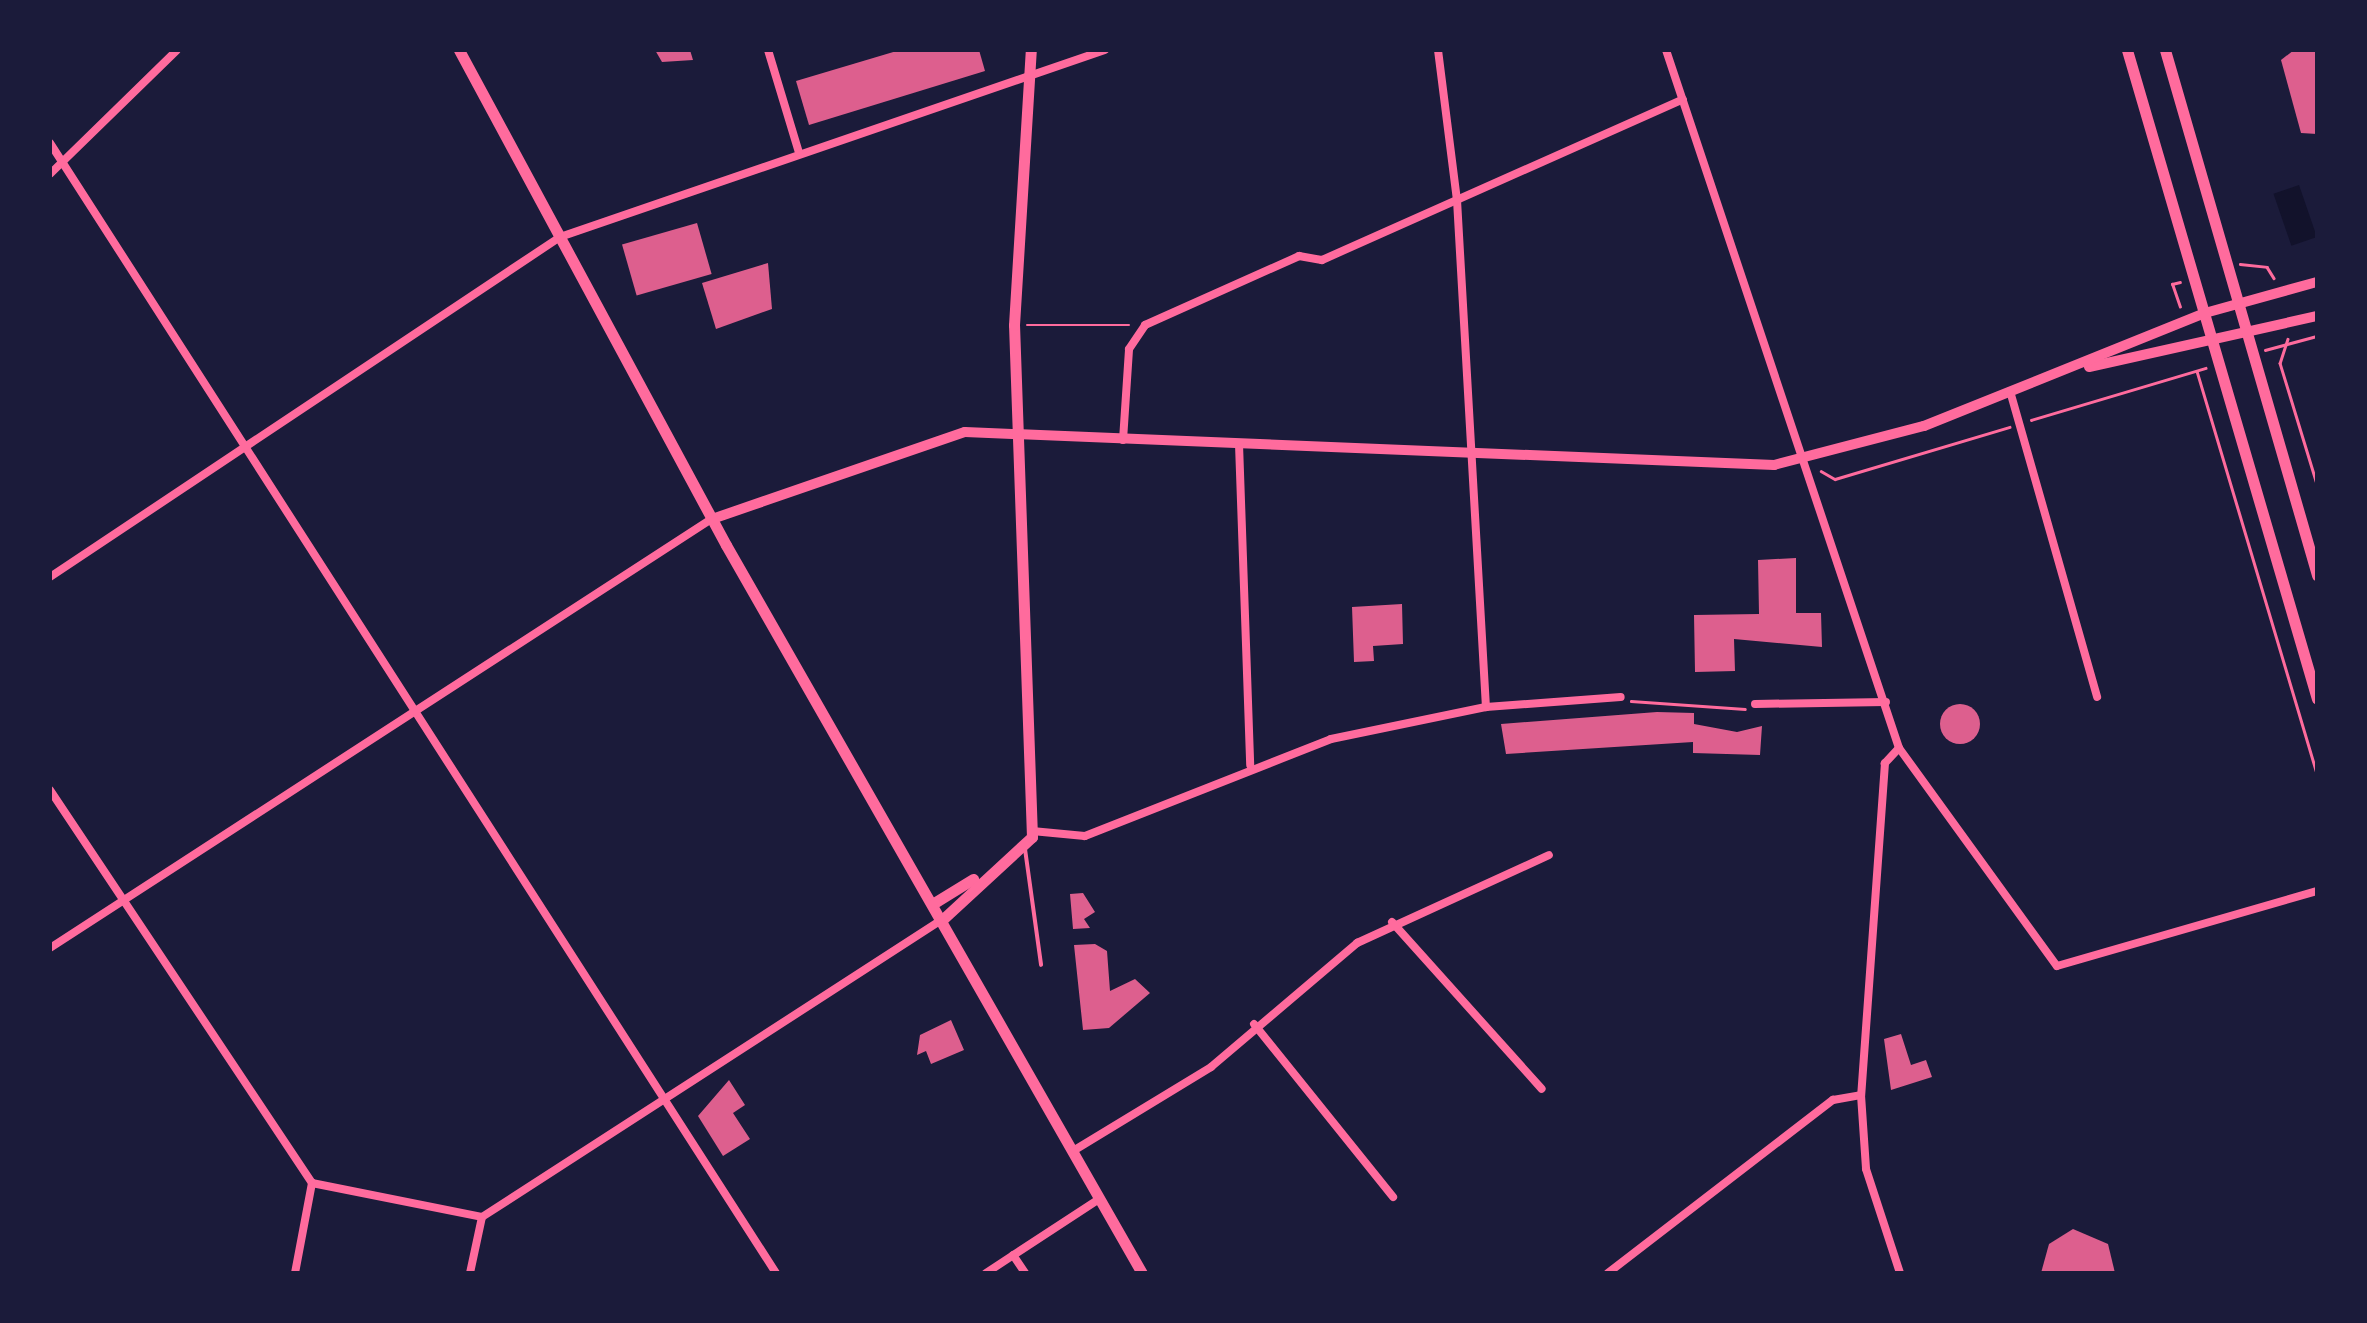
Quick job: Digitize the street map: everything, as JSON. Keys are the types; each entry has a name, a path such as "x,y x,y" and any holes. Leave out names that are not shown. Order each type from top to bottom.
{"main road":[{"path":"459,50 714,518 1142,1273"},
{"path":"943,919 1015,860 1026,849 1032,831 1014,325 1031,50"},
{"path":"2128,50 2316,690"},
{"path":"2165,50 2317,575"},
{"path":"934,903 1015,860"}],"street":[{"path":"50,174 177,50"},
{"path":"768,50 798,153"},
{"path":"50,577 560,237 798,153 1032,82 1104,50"},
{"path":"1438,50 1457,200 1486,707"},
{"path":"1666,50 1899,748 2057,966 2317,891"},
{"path":"1123,440 1129,348 1145,325 1457,200 1682,99"},
{"path":"50,142 776,1273"},
{"path":"50,948 714,518 930,438 1017,430 1123,440 1731,466 1802,459 2010,391 2205,313 2317,282"},
{"path":"2059,373 2317,316"},
{"path":"2010,391 2097,696"},
{"path":"1239,444 1250,765"},
{"path":"1032,831 1085,836 1250,765 1486,707 1622,697"},
{"path":"1755,704 1886,702"},
{"path":"1899,748 1885,763 1861,1095 1866,1170 1900,1273"},
{"path":"50,790 312,1184 294,1273"},
{"path":"1073,1150 1211,1067 1254,1024 1392,922 1549,855"},
{"path":"312,1184 482,1216 943,919"},
{"path":"1392,922 1542,1089"},
{"path":"1254,1024 1393,1198"},
{"path":"1608,1273 1833,1100 1861,1095"},
{"path":"986,1273 1099,1200"},
{"path":"470,1273 482,1216"},
{"path":"1013,1255 1024,1273"}],"lane":[{"path":"1026,849 1041,965"}],"path":[{"path":"2228,267 2267,267"},
{"path":"2185,322 2172,284 2194,278"},
{"path":"1014,325 1145,325"},
{"path":"2317,336 2286,345 2280,363 2317,484"},
{"path":"2196,370 2317,773"},
{"path":"1622,697 1703,710 1755,704"}],"shaded area":[{"path":"2299,185 2317,237 2291,246 2273,194"}],"building":[{"path":"655,50 690,50 693,60 662,62"},
{"path":"900,50 979,50 985,71 809,125 796,81"},
{"path":"2294,50 2317,50 2317,134 2301,133 2281,60"},
{"path":"697,223 712,274 637,295 622,244"},
{"path":"768,263 772,309 716,329 702,283"},
{"path":"1796,558 1796,613 1821,613 1822,647 1734,639 1735,671 1695,672 1694,615 1759,614 1758,560"},
{"path":"1402,604 1403,644 1373,646 1374,661 1354,662 1352,607"},
{"path":"1960,704 1974,710 1980,724 1974,738 1960,744 1946,738 1940,724 1946,710"},
{"path":"1657,712 1694,713 1694,724 1737,732 1762,726 1760,755 1693,753 1693,742 1506,754 1501,724"},
{"path":"1083,893 1095,912 1084,919 1090,928 1073,929 1070,894"},
{"path":"1095,944 1107,951 1110,991 1135,979 1150,993 1109,1028 1083,1030 1074,945"},
{"path":"951,1020 964,1050 931,1064 926,1051 917,1055 920,1035"},
{"path":"1901,1034 1911,1065 1926,1060 1932,1077 1891,1090 1884,1039"},
{"path":"729,1080 745,1105 733,1113 750,1139 723,1156 698,1116"},
{"path":"2073,1229 2108,1244 2115,1273 2041,1273 2049,1244"}]}
